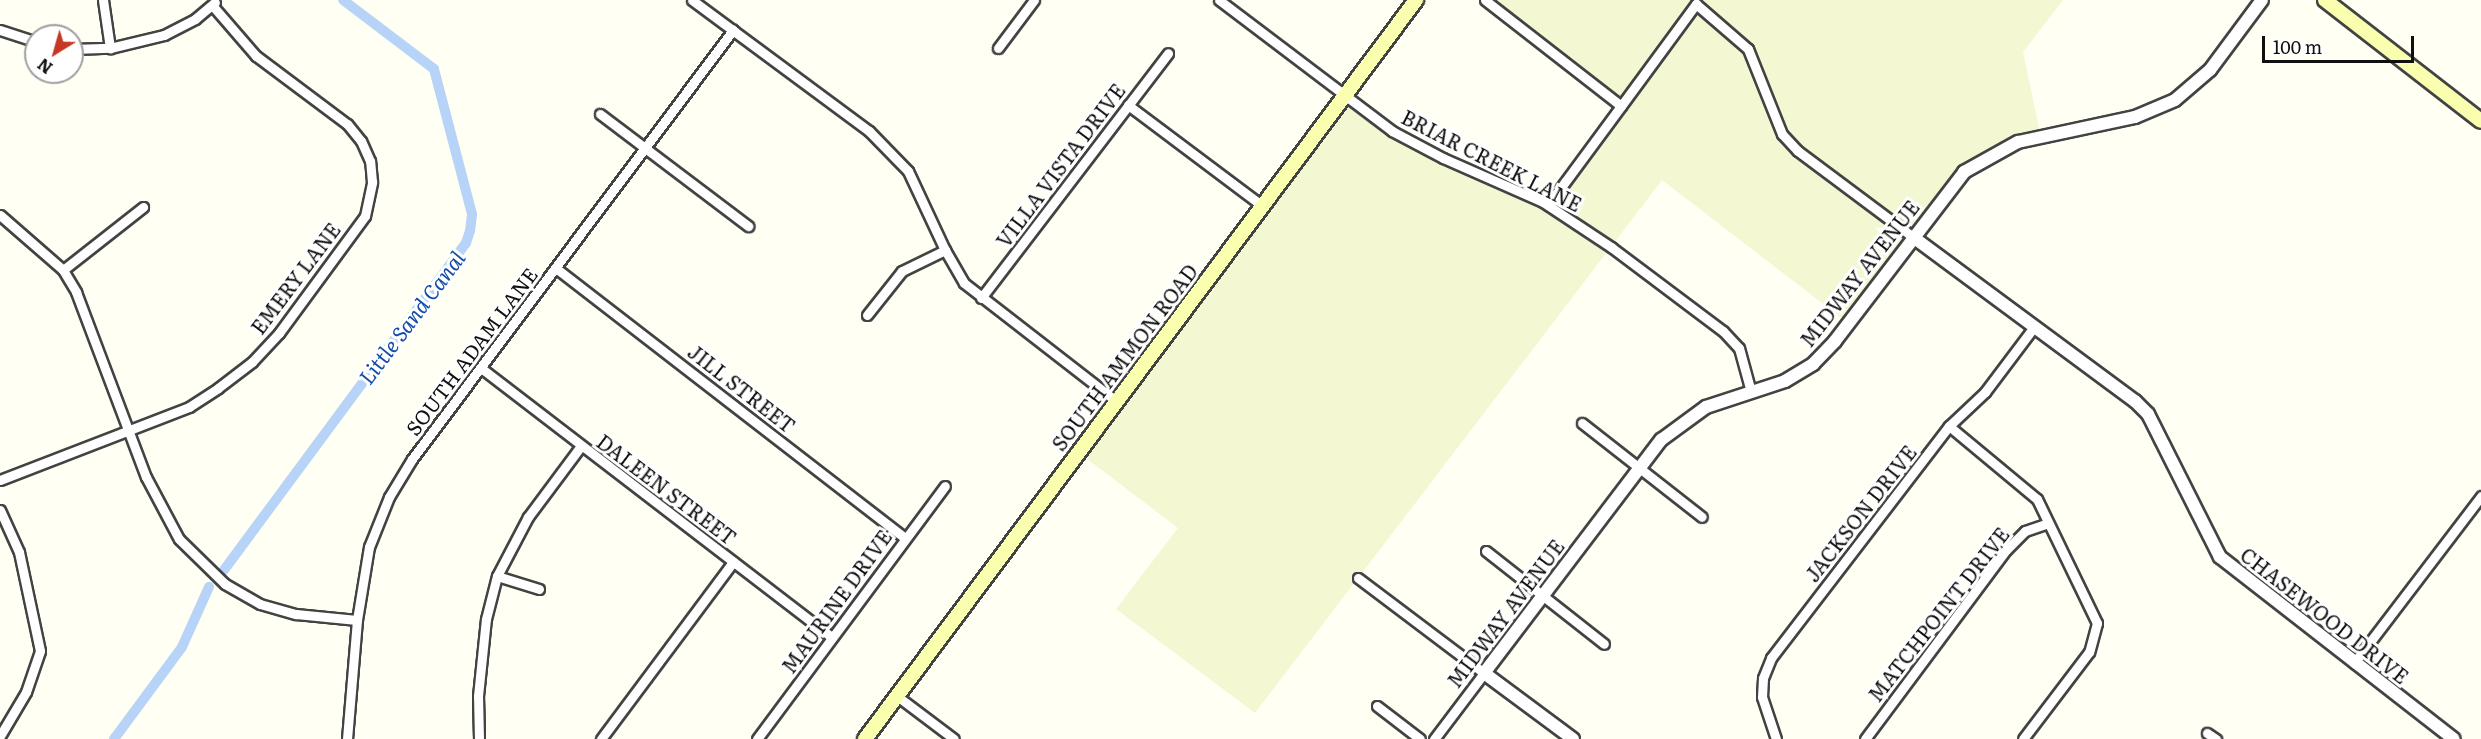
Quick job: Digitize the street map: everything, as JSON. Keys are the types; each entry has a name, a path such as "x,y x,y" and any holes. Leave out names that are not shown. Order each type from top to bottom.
{"main road":[{"name":"SOUTH AMMON ROAD","path":"865,739 1416,0"},
{"path":"2325,0 2481,121"}],"street":[{"path":"103,0 110,48"},
{"path":"692,0 869,131 896,156 908,171 945,250 964,283 1116,401"},
{"path":"998,48 1034,0"},
{"name":"BRIAR CREEK LANE","path":"1219,0 1392,130 1443,158 1548,205 1585,227 1723,331 1739,348 1751,392"},
{"path":"1485,0 1621,106"},
{"name":"MIDWAY AVENUE","path":"1434,739 1661,440 1706,407 1785,381 1813,364 1835,341 1954,181 1988,155 2018,142 2135,117 2175,100 2210,70 2262,0"},
{"path":"84,49 110,48 164,35 214,2"},
{"name":"EMERY LANE","path":"0,480 130,432 189,407 252,362 279,333 364,216 370,199 370,161 362,141 347,124 256,56 214,2"},
{"path":"1548,205 1694,2 1748,49 1757,63 1772,114 1790,142 1913,237"},
{"path":"0,30 24,38"},
{"name":"SOUTH ADAM LANE","path":"347,739 357,620 369,547 389,497 412,459 733,30"},
{"name":"VILLA VISTA DRIVE","path":"981,298 1168,53"},
{"path":"1128,105 1261,205"},
{"path":"600,114 748,226"},
{"path":"63,270 143,207"},
{"path":"0,216 63,270 76,292 146,477 179,539 206,569 260,604 296,614 357,620"},
{"name":"CHASEWOOD DRIVE","path":"1913,237 2148,414 2220,557 2354,663 2440,735 2454,739"},
{"path":"867,315 902,271 945,250"},
{"name":"JILL STREET","path":"556,269 905,538"},
{"name":"JACKSON DRIVE","path":"1776,739 1762,697 1763,678 1771,658 1949,426 1985,392 2034,327"},
{"name":"DALEEN STREET","path":"481,368 832,637"},
{"path":"1582,423 1702,517"},
{"path":"1949,426 1971,448 2026,488 2037,499 2097,623 2089,652 2023,739"},
{"path":"479,739 478,696 485,630 497,576 528,517 581,446"},
{"name":"MAURINE DRIVE","path":"757,739 945,486"},
{"path":"2354,663 2481,496"},
{"path":"0,510 19,552 40,651 26,692 0,736"},
{"name":"MATCHPOINT DRIVE","path":"1864,739 2006,550 2025,531 2048,523"},
{"path":"1486,551 1604,644"},
{"path":"601,739 733,562"},
{"path":"497,576 539,589"},
{"path":"1358,578 1573,739"},
{"path":"897,696 954,739"},
{"path":"1377,706 1420,739"},
{"path":"2207,733 2216,739"}],"green space":[{"path":"1485,0 2063,0 2023,52 2041,137 1964,172 1848,323 1662,180 1255,713 1116,609 1178,528 1078,452 1344,96 1392,131 1552,207 1628,108"}],"waterway":[{"name":"Little Sand Canal","path":"224,570 466,243 470,231 472,214 434,69 343,0"},
{"name":"Little Sand Canal","path":"114,739 182,647 209,587"}]}
